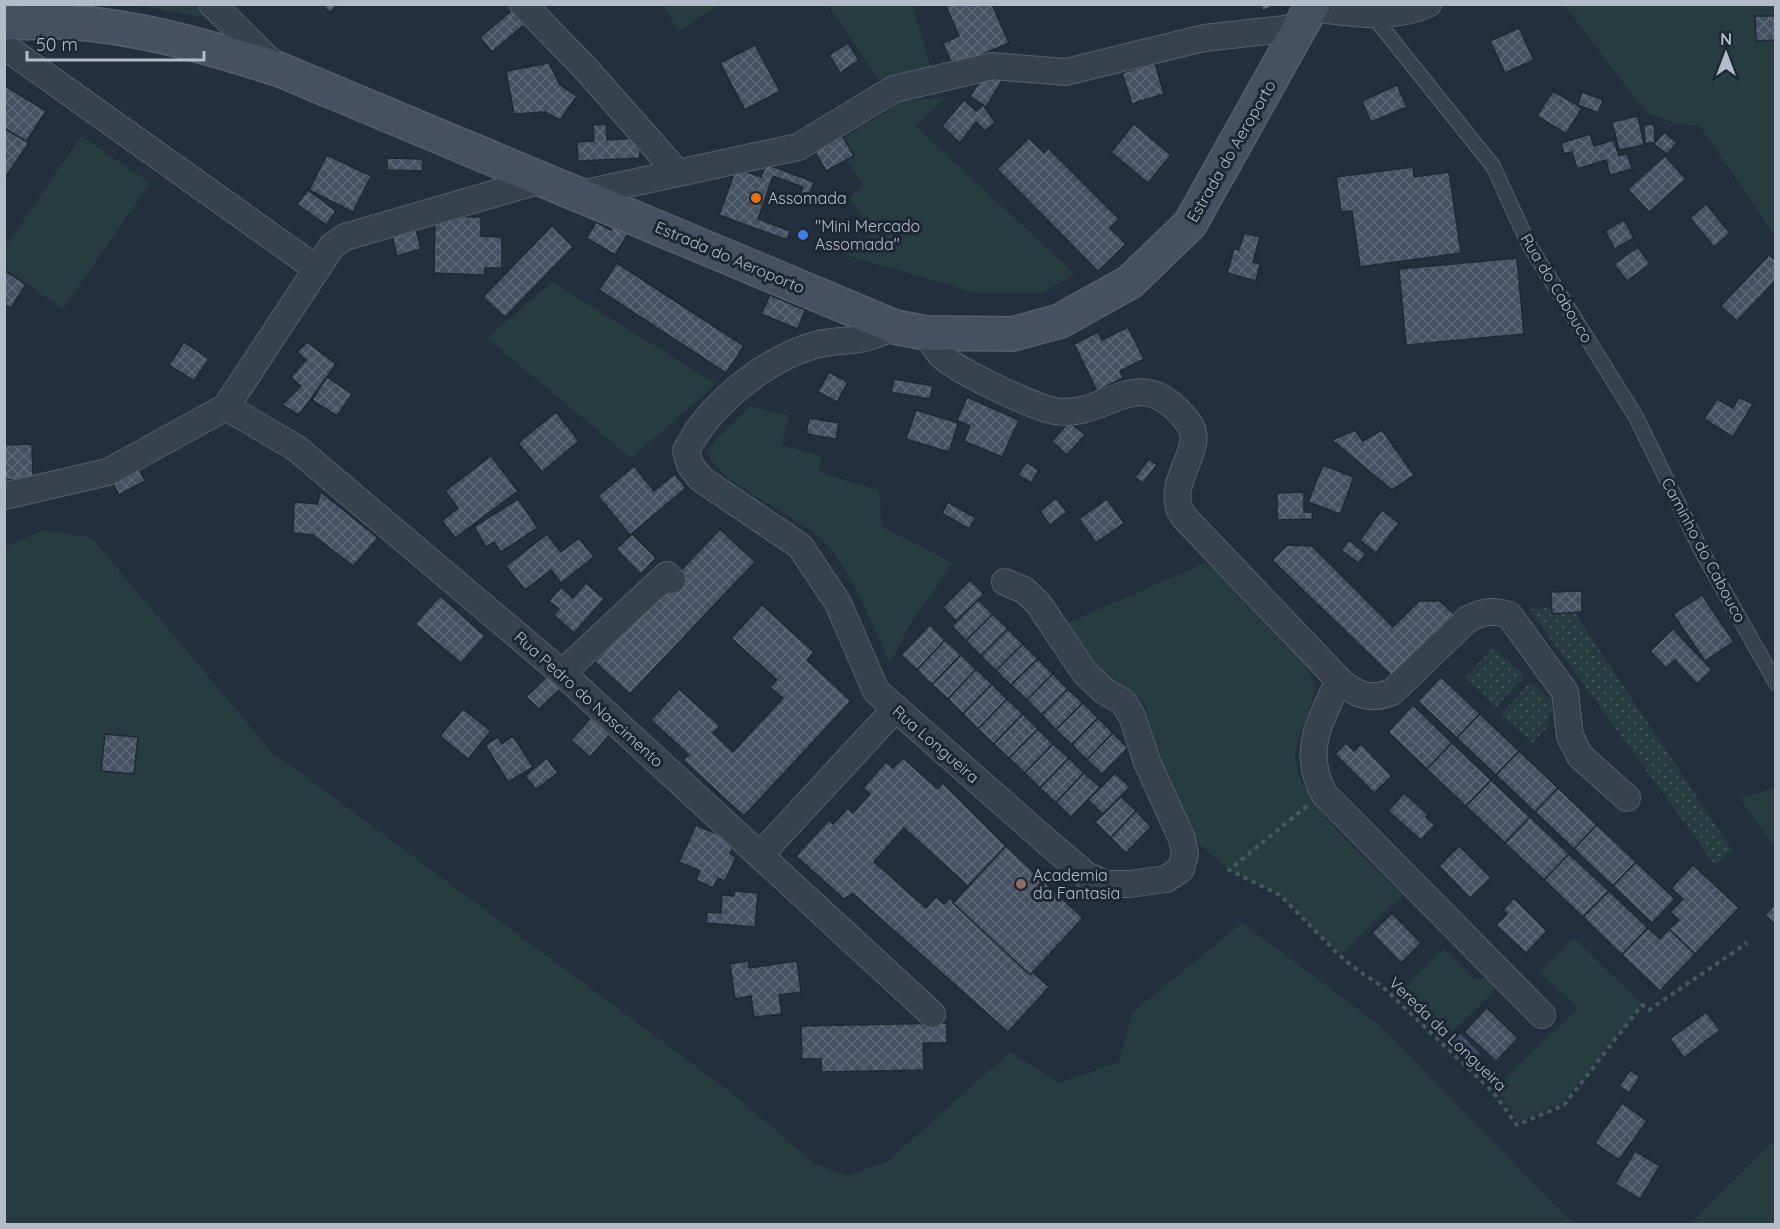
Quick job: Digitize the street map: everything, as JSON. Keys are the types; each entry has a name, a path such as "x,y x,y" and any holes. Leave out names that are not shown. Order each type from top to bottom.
{"main road":[{"name":"Estrada do Aeroporto","path":"6,29 64,22 149,33 211,48 278,69 911,330 1013,334 1060,321 1130,282 1190,224 1309,13"}],"street":[{"path":"213,4 278,69"},
{"path":"523,4 585,68 677,172"},
{"path":"581,194 798,147 894,89 992,66 1066,72 1309,13 1373,16 1400,14 1428,4"},
{"path":"6,29 317,269"},
{"path":"4,496 108,472 226,407 332,246 345,237 545,179"},
{"path":"911,330 941,356 972,377 1055,411 1086,408 1136,391 1146,392 1167,402 1188,422 1192,430 1190,458 1180,476 1177,491 1177,506 1183,516 1339,680 1363,696 1378,698 1392,692 1468,619 1483,612 1496,611 1509,615 1565,692 1570,736 1580,756 1627,798"},
{"name":"Rua Longueira","path":"911,330 820,344 782,357 751,378 694,434 686,451 690,465 701,479 800,546 838,603 876,691 1086,875 1107,884 1130,884 1166,879 1181,869 1185,854 1182,839 1147,762 1132,716 1123,702 1103,690 1085,672 1038,603 1024,591 1005,582"},
{"name":"Rua Pedro do Nascimento","path":"226,407 296,448 562,672 932,1014"},
{"path":"562,672 667,575 672,580"},
{"path":"1339,680 1318,728 1314,746 1315,777 1325,795 1542,1015"},
{"path":"761,854 896,708"}],"lane":[{"name":"Rua do Cabouco","path":"1373,16 1493,166 1528,245 1636,417"},
{"name":"Caminho do Cabouco","path":"1636,417 1701,550 1776,682"}],"path":[{"name":"Vereda da Longueira","path":"1312,802 1229,870 1280,895 1353,967 1383,987 1493,1092 1517,1125 1564,1105 1642,1005 1649,1010 1747,943"}],"green space":[{"path":"714,4 715,7 679,31 663,5"},
{"path":"133,5 199,5 214,19"},
{"path":"828,5 912,5 932,71 879,80"},
{"path":"1564,5 1775,5 1775,236 1700,126 1676,124 1646,112"},
{"path":"945,98 915,126 1075,274 1041,293 976,293 842,254 873,233 849,198 864,185 835,144 902,101"},
{"path":"81,136 150,183 63,309 5,269 5,248"},
{"path":"552,282 716,384 631,458 487,338"},
{"path":"750,406 789,416 781,445 822,456 818,472 879,490 882,527 953,563 908,627 890,663 852,582 834,553 812,531 729,478 716,466 707,453 715,441"},
{"path":"44,530 92,538 271,751 733,1094 815,1164 848,1176 888,1161 1010,1052 1059,1083 1119,1062 1133,1012 1242,923 1382,1027 1573,1224 5,1224 4,548"},
{"path":"1207,562 1302,658 1316,687 1296,752 1297,769 1319,808 1354,848 1403,895 1340,955 1280,895 1229,870 1195,840 1158,769 1146,706 1099,667 1068,623"},
{"path":"1571,607 1732,850 1715,865 1529,609"},
{"path":"1493,648 1525,676 1496,707 1465,678"},
{"path":"1530,682 1553,701 1548,726 1533,743 1501,715"},
{"path":"1776,787 1775,847 1740,799"},
{"path":"1574,938 1642,1005 1565,1101 1518,1122 1496,1087 1578,1008 1539,971"},
{"path":"1444,949 1474,979 1485,977 1496,989 1444,1040 1398,994"},
{"path":"1775,1140 1775,1224 1690,1224"}],"water":[{"path":"1461,1034 1480,1054 1472,1061 1453,1041"}],"building":[{"path":"322,4 338,4 330,13"},
{"path":"945,4 992,4 1009,43 953,67 943,43 959,36"},
{"path":"1260,4 1278,4 1263,11"},
{"path":"516,7 529,21 492,52 480,37"},
{"path":"1755,16 1776,16 1776,40 1756,41"},
{"path":"1519,28 1534,60 1505,73 1490,41"},
{"path":"848,43 859,60 840,73 829,55"},
{"path":"755,45 780,91 745,110 720,63"},
{"path":"549,63 560,85 577,96 560,120 545,112 514,114 506,71"},
{"path":"1155,63 1164,94 1132,104 1122,73"},
{"path":"986,71 1002,81 986,107 970,96"},
{"path":"4,85 46,111 26,142 4,128"},
{"path":"1397,85 1407,107 1371,122 1362,101"},
{"path":"1553,91 1582,108 1566,134 1537,116"},
{"path":"1582,92 1603,100 1598,113 1578,105"},
{"path":"964,100 976,111 983,105 995,122 985,131 976,122 960,143 942,126"},
{"path":"1638,116 1644,145 1619,150 1612,122"},
{"path":"606,124 607,140 639,138 640,158 578,161 577,142 594,141 593,125"},
{"path":"1134,124 1171,155 1148,183 1111,152"},
{"path":"1654,124 1655,143 1645,143 1644,125"},
{"path":"4,128 29,143 4,179"},
{"path":"1664,132 1677,143 1667,154 1654,144"},
{"path":"1590,134 1594,146 1614,140 1619,156 1627,153 1632,169 1610,175 1606,160 1577,169 1572,152 1564,154 1561,143"},
{"path":"842,135 854,156 826,171 814,150"},
{"path":"1029,138 1044,153 1048,148 1119,219 1110,228 1126,244 1098,271 997,169"},
{"path":"327,155 371,176 353,212 309,190"},
{"path":"1665,156 1686,179 1649,212 1628,189"},
{"path":"387,158 423,159 422,171 387,170"},
{"path":"766,164 814,182 805,207 797,204 803,187 773,176 758,219 790,231 787,240 719,215 736,168 761,177"},
{"path":"1413,167 1414,177 1449,172 1461,253 1360,267 1352,211 1341,212 1336,177"},
{"path":"308,190 336,211 326,225 297,204"},
{"path":"1706,204 1730,233 1714,247 1690,218"},
{"path":"435,216 481,217 481,236 502,237 502,268 485,268 484,275 434,273"},
{"path":"617,220 631,229 615,255 586,238 596,222 611,230"},
{"path":"1624,220 1634,238 1615,249 1605,231"},
{"path":"414,222 421,249 397,256 390,228"},
{"path":"552,226 573,247 505,317 483,297"},
{"path":"1244,233 1260,237 1253,262 1260,264 1256,281 1227,273 1234,249 1239,250"},
{"path":"1638,247 1650,264 1627,281 1614,264"},
{"path":"1769,255 1776,261 1776,280 1737,321 1721,306"},
{"path":"1517,258 1524,334 1406,345 1399,269"},
{"path":"617,263 744,346 726,373 599,290"},
{"path":"5,271 26,284 11,308 4,304"},
{"path":"770,295 805,310 798,329 761,314"},
{"path":"1128,327 1144,359 1120,371 1123,378 1097,391 1074,344 1098,332 1102,340"},
{"path":"184,342 209,359 194,381 169,365"},
{"path":"307,342 336,364 299,415 282,405 301,386 291,377 306,360 297,352"},
{"path":"829,372 848,382 837,402 818,392"},
{"path":"327,377 352,394 337,416 312,400"},
{"path":"894,379 933,386 930,399 891,392"},
{"path":"967,397 1019,420 1002,457 964,441 970,426 957,420"},
{"path":"1739,397 1753,404 1733,437 1704,419 1717,399 1733,408"},
{"path":"916,410 958,423 949,452 906,439"},
{"path":"556,412 579,441 542,472 518,443"},
{"path":"809,418 839,423 836,439 806,434"},
{"path":"1069,422 1085,435 1067,455 1052,441"},
{"path":"1355,430 1363,441 1382,430 1414,475 1392,490 1332,440"},
{"path":"32,444 33,479 4,480 4,445"},
{"path":"491,456 518,491 455,538 442,521 458,508 445,491"},
{"path":"1149,459 1157,465 1143,483 1135,477"},
{"path":"1026,462 1039,470 1031,483 1018,475"},
{"path":"1323,465 1354,477 1340,514 1308,502"},
{"path":"634,466 654,491 675,474 686,488 630,535 598,496"},
{"path":"139,469 145,481 119,495 113,483"},
{"path":"321,492 378,538 353,566 313,535 293,533 294,502 317,504"},
{"path":"1304,492 1304,512 1312,512 1313,519 1277,520 1277,493"},
{"path":"1056,498 1067,512 1050,525 1040,511"},
{"path":"518,499 538,528 501,552 494,542 486,547 474,527"},
{"path":"1107,499 1124,523 1096,543 1079,519"},
{"path":"948,502 976,518 969,529 942,513"},
{"path":"1382,510 1399,523 1376,553 1360,540"},
{"path":"720,529 755,562 630,694 595,662"},
{"path":"547,534 561,552 579,538 594,557 561,583 551,570 525,590 506,566"},
{"path":"632,534 656,558 641,574 616,549"},
{"path":"1349,540 1366,554 1358,563 1341,550"},
{"path":"1287,545 1312,546 1393,627 1419,601 1440,601 1455,615 1394,678 1272,560"},
{"path":"970,580 984,594 956,621 943,607"},
{"path":"586,583 604,599 574,633 554,615 559,609 549,601 561,587 573,598"},
{"path":"1582,591 1582,612 1552,614 1551,592"},
{"path":"1702,595 1734,642 1705,661 1673,614"},
{"path":"440,596 485,636 461,663 415,624"},
{"path":"978,600 993,614 966,641 952,626"},
{"path":"762,605 814,652 807,660 851,701 744,816 683,760 689,755 651,720 679,689 720,726 713,733 733,752 783,698 770,687 777,680 731,638"},
{"path":"993,614 1008,629 981,656 966,641"},
{"path":"930,625 945,640 917,670 901,655"},
{"path":"1008,629 1023,644 996,671 981,656"},
{"path":"1673,629 1712,670 1697,684 1675,660 1666,668 1650,651"},
{"path":"945,640 961,655 932,685 917,670"},
{"path":"1023,644 1038,659 1011,685 996,671"},
{"path":"961,655 976,669 948,699 932,685"},
{"path":"1038,659 1053,674 1027,700 1011,685"},
{"path":"976,669 992,684 963,714 948,699"},
{"path":"1053,674 1068,689 1042,715 1027,700"},
{"path":"548,676 560,689 539,709 526,697"},
{"path":"1441,677 1480,714 1457,738 1418,701"},
{"path":"992,684 1007,699 978,729 963,714"},
{"path":"1068,689 1083,703 1056,730 1042,715"},
{"path":"1007,699 1023,714 994,744 978,729"},
{"path":"1083,703 1098,718 1072,745 1056,730"},
{"path":"1413,705 1452,743 1427,769 1388,732"},
{"path":"463,709 491,731 468,759 440,736"},
{"path":"594,714 613,731 590,757 571,740"},
{"path":"1023,714 1038,729 1009,758 994,744"},
{"path":"1480,714 1519,751 1496,775 1457,738"},
{"path":"1098,718 1113,733 1087,760 1072,745"},
{"path":"1038,729 1053,744 1025,773 1009,758"},
{"path":"1113,733 1128,748 1102,774 1087,760"},
{"path":"105,734 138,737 134,774 101,771"},
{"path":"513,736 533,767 508,782 485,745 498,737 502,744"},
{"path":"1346,743 1354,751 1361,744 1392,776 1374,793 1335,754"},
{"path":"1452,743 1491,780 1466,806 1427,769"},
{"path":"1053,744 1069,758 1040,788 1025,773"},
{"path":"1519,751 1558,788 1535,812 1496,775"},
{"path":"547,758 558,773 536,789 525,776"},
{"path":"903,758 938,789 943,783 1006,846 968,886 904,828 874,862 926,908 936,897 944,904 950,898 1049,987 1008,1032 853,894 844,899 796,856 829,820 833,824 848,808 853,813 870,794 863,788 886,762 893,768"},
{"path":"1069,758 1084,773 1056,803 1040,788"},
{"path":"1084,773 1100,787 1071,817 1056,803"},
{"path":"1115,773 1130,787 1103,814 1088,800"},
{"path":"1491,780 1530,817 1505,843 1466,806"},
{"path":"1558,788 1597,825 1574,849 1535,812"},
{"path":"1404,793 1428,815 1426,817 1435,825 1421,840 1388,811"},
{"path":"1121,797 1136,811 1111,838 1095,822"},
{"path":"1136,811 1151,827 1126,853 1111,838"},
{"path":"1530,817 1569,854 1544,880 1505,843"},
{"path":"696,825 735,842 730,854 736,857 725,881 718,878 713,888 696,880 700,871 679,862"},
{"path":"1597,825 1636,862 1613,886 1574,849"},
{"path":"1006,846 1083,918 1030,975 953,903"},
{"path":"1459,846 1491,878 1470,898 1439,866"},
{"path":"1569,854 1609,891 1583,917 1544,880"},
{"path":"1636,862 1675,899 1652,923 1613,886"},
{"path":"1693,865 1739,908 1695,954 1669,929 1679,920 1670,912 1683,899 1671,888"},
{"path":"734,891 758,893 755,927 706,923 707,912 721,913 722,895 734,896"},
{"path":"1609,891 1648,928 1622,955 1583,917"},
{"path":"1514,898 1547,931 1526,953 1496,925 1507,914 1503,910"},
{"path":"1776,903 1776,925 1765,915"},
{"path":"1392,913 1421,943 1401,963 1372,933"},
{"path":"1648,928 1660,939 1669,929 1695,954 1660,991 1622,955"},
{"path":"748,961 749,968 797,961 801,992 779,995 782,1014 754,1017 751,996 735,999 730,964"},
{"path":"1487,1008 1518,1038 1496,1061 1464,1032"},
{"path":"1706,1012 1720,1030 1684,1058 1670,1039"},
{"path":"947,1023 947,1043 923,1043 924,1070 821,1072 821,1059 802,1059 801,1026"},
{"path":"1630,1070 1640,1077 1629,1093 1619,1086"},
{"path":"1622,1103 1647,1121 1619,1160 1595,1143"},
{"path":"1635,1151 1660,1166 1640,1199 1615,1184"}],"place":[{"name":"Assomada","path":"756,198"},
{"name":"\"Mini Mercado Assomada\"","path":"803,235"},
{"name":"Academia da Fantasia","path":"1021,884"}]}
